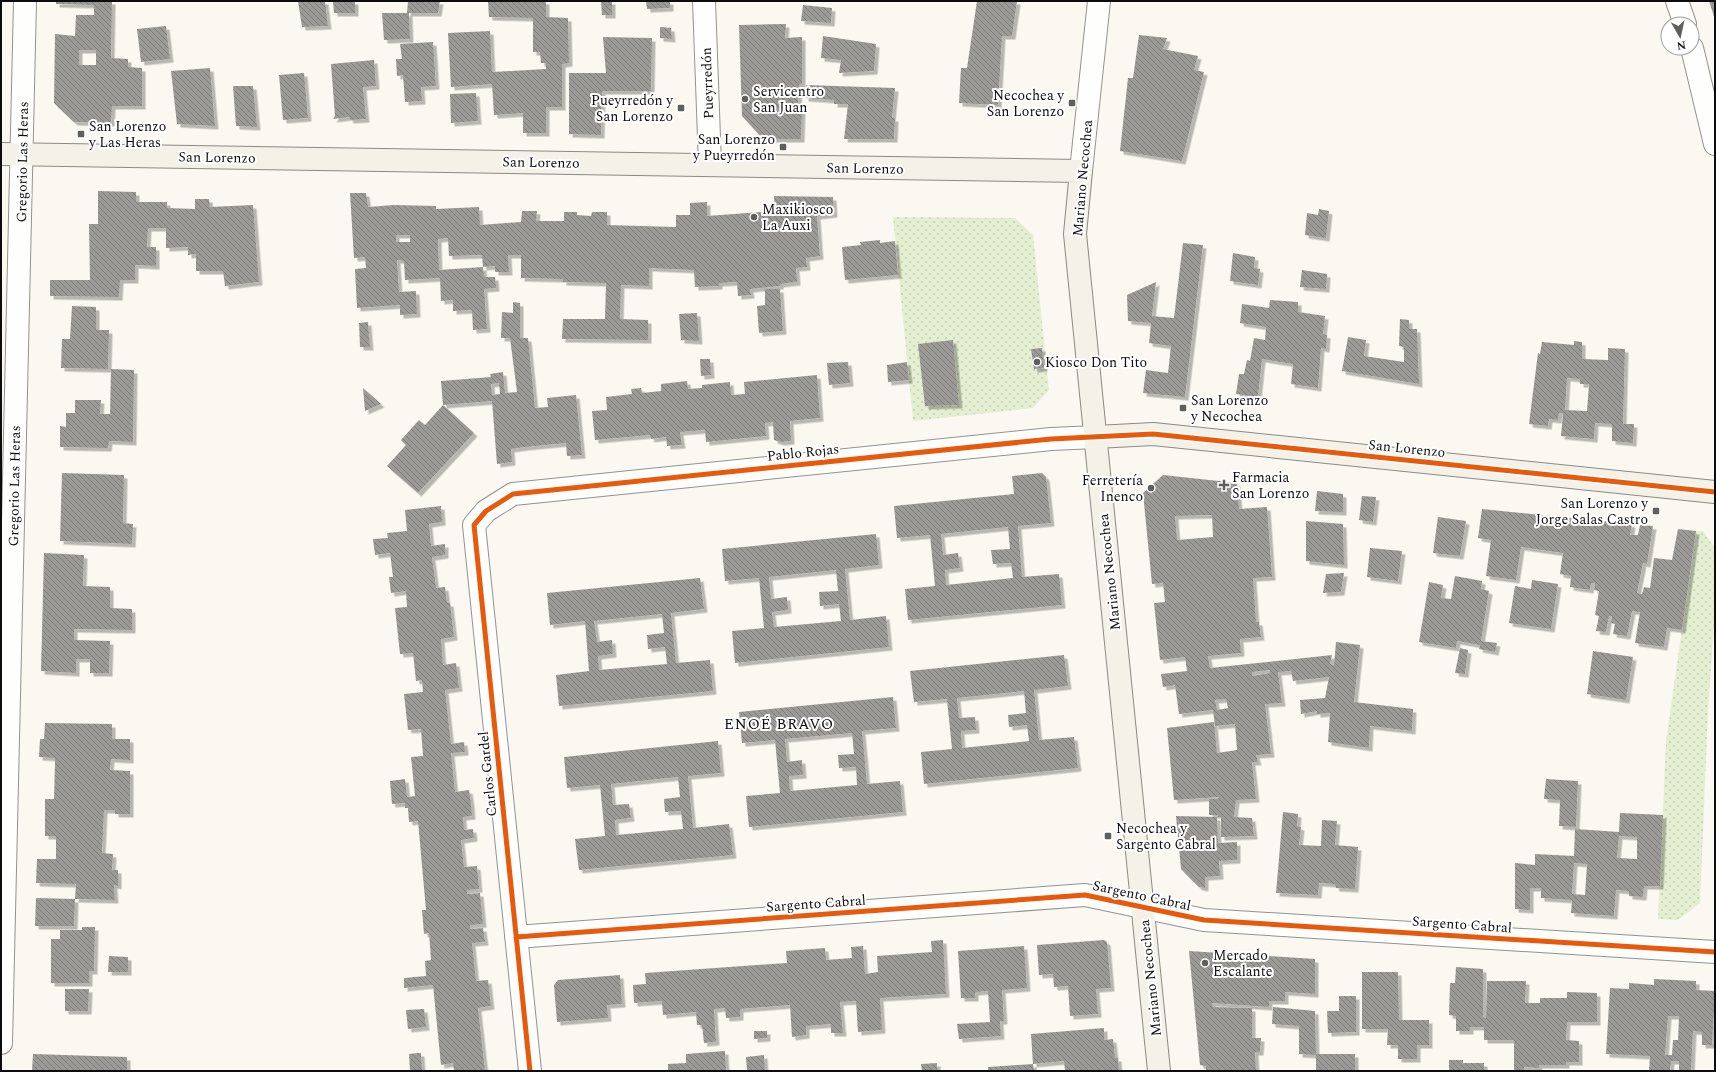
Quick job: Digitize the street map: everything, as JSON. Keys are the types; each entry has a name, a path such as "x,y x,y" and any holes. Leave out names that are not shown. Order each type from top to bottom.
{"main road":[{"name":"San Lorenzo","path":"12,154 1081,171"},
{"name":"Mariano Necochea","path":"1081,171 1075,234 1159,1071"},
{"name":"San Lorenzo","path":"1096,437 1153,434 1715,492"}],"street":[{"name":"Gregorio Las Heras","path":"1,1042 12,154 25,1"},
{"name":"Pueyrredón","path":"704,1 710,165"},
{"name":"Mariano Necochea","path":"1081,171 1099,1"},
{"path":"1678,1 1683,16"},
{"path":"1697,56 1707,73 1715,144"},
{"name":"Pablo Rojas","path":"513,494 1051,439 1096,437"},
{"name":"Carlos Gardel","path":"513,494 486,511 474,525 530,1071"},
{"name":"Sargento Cabral","path":"516,937 1085,895 1204,920 1715,952"}],"green space":[{"path":"893,217 1015,218 1033,235 1049,390 1033,408 913,421"},
{"path":"1696,531 1703,531 1715,548 1715,610 1708,711 1700,903 1678,920 1658,919 1666,742"}],"building":[{"path":"56,1 112,1 111,58 128,59 128,67 142,68 142,106 112,106 111,123 74,122 54,103 55,34 75,36 76,15 94,15 94,5 56,4","holes":["79,50 96,50 96,65 79,65"]},
{"path":"298,1 325,1 328,26 302,27"},
{"path":"333,1 355,1 355,13 334,13"},
{"path":"408,1 440,1 438,13 409,13 410,39 384,40 382,13 407,13"},
{"path":"488,1 546,1 546,17 568,18 569,63 562,64 562,107 546,107 546,133 523,133 523,113 494,115 492,84 451,87 448,33 490,31 492,72 546,69 546,63 541,63 540,52 533,52 533,18 489,17"},
{"path":"601,1 612,1 612,15 602,15"},
{"path":"646,1 670,1 670,8 647,9"},
{"path":"977,1 1017,1 1012,36 1002,36 998,105 959,103 961,68 967,68"},
{"path":"1709,1 1715,1 1715,20"},
{"path":"803,5 832,8 831,23 801,21"},
{"path":"786,24 785,38 802,37 802,84 799,84 798,108 802,109 801,139 763,139 742,116 739,25"},
{"path":"166,26 170,59 141,62 137,29"},
{"path":"660,27 671,28 672,39 660,38"},
{"path":"1139,35 1167,38 1163,49 1198,56 1194,70 1204,72 1182,161 1120,151 1128,78 1133,78"},
{"path":"823,36 876,44 874,71 839,73 841,60 821,58"},
{"path":"603,37 652,38 651,91 602,91 601,135 569,134 569,73 606,73"},
{"path":"433,42 436,86 421,87 422,101 405,102 403,75 397,76 396,59 402,59 400,44"},
{"path":"374,60 376,86 363,87 366,119 350,120 349,117 333,119 335,116 331,64"},
{"path":"210,68 215,126 177,124 171,71"},
{"path":"304,73 308,118 283,120 279,75"},
{"path":"806,85 895,88 892,118 895,118 894,139 844,139 848,104 834,104 834,100 805,98"},
{"path":"233,86 253,86 257,127 236,126"},
{"path":"476,93 478,121 451,123 450,94"},
{"path":"98,191 136,192 136,202 167,202 167,208 195,209 195,199 209,199 210,207 253,205 259,282 225,286 223,271 196,271 196,254 188,255 188,247 166,248 166,228 148,228 147,247 156,247 156,266 135,265 135,280 120,280 119,297 50,296 50,280 90,280 89,224 98,224"},
{"path":"350,193 366,193 368,207 394,205 436,206 436,209 479,207 480,225 521,222 522,211 537,211 536,221 564,221 564,212 577,212 577,215 591,216 592,212 607,212 607,225 676,227 676,215 690,215 690,203 707,202 707,216 775,211 774,196 833,197 834,214 817,216 820,256 806,258 807,267 796,268 797,282 780,284 780,286 750,289 751,295 738,296 737,282 719,283 719,286 695,287 694,270 649,268 649,286 621,285 620,319 648,320 648,340 562,339 563,319 605,319 606,283 563,282 563,279 521,278 521,255 508,255 509,272 495,272 495,266 483,267 484,277 495,277 496,288 484,289 487,329 473,330 472,310 453,311 453,300 441,301 440,278 405,280 404,261 397,260 399,292 416,291 417,314 400,315 400,305 357,308 355,269 366,268 365,257 354,258","holes":["396,235 410,235 410,242 396,242","448,238 449,256 482,255 483,267 439,270 438,239"]},
{"path":"1319,209 1329,211 1326,238 1305,235 1307,213 1318,215"},
{"path":"880,240 880,243 895,241 898,275 845,280 842,247 861,245 860,242"},
{"path":"1183,243 1203,245 1185,397 1143,393 1146,370 1168,373 1171,346 1149,343 1151,323 1128,321 1127,295 1156,282 1152,316 1174,318"},
{"path":"1233,253 1255,257 1254,268 1260,269 1258,285 1230,281"},
{"path":"1302,270 1327,274 1326,289 1300,287"},
{"path":"765,289 780,289 783,331 759,333 757,306 765,305"},
{"path":"1270,300 1298,302 1298,312 1325,316 1323,334 1327,335 1326,349 1321,348 1318,388 1291,384 1293,364 1262,359 1258,397 1236,394 1239,374 1244,374 1247,360 1250,361 1254,338 1265,340 1266,327 1240,323 1242,304 1269,308"},
{"path":"513,302 520,303 520,338 528,338 535,408 548,407 547,398 576,395 582,455 567,456 566,443 525,447 511,449 512,462 497,464 492,401 443,405 441,381 491,377 490,374 503,372 505,393 517,392 510,338 501,338 502,312 513,313","holes":["499,383 500,394 492,395 491,384"]},
{"path":"72,306 96,307 96,330 109,330 108,369 61,368 62,339 70,339"},
{"path":"697,313 699,341 681,340 679,314"},
{"path":"1400,319 1409,320 1409,329 1417,329 1419,384 1342,371 1348,337 1366,340 1364,356 1404,362 1404,347 1399,346"},
{"path":"368,322 370,347 360,347 359,323"},
{"path":"953,340 959,405 925,406 918,344"},
{"path":"1574,341 1582,342 1582,359 1608,360 1608,348 1625,349 1623,424 1634,424 1633,443 1612,441 1612,424 1595,423 1594,439 1561,436 1563,413 1559,413 1558,420 1549,419 1548,426 1529,424 1538,353 1540,354 1542,342 1574,345","holes":["1567,378 1580,379 1580,384 1589,384 1587,411 1565,410"]},
{"path":"1042,348 1044,368 1034,369 1031,349"},
{"path":"700,359 710,359 711,375 701,376"},
{"path":"848,362 850,383 829,385 827,363"},
{"path":"907,362 909,380 888,382 887,365"},
{"path":"111,369 134,370 133,442 109,441 108,448 60,447 60,426 66,427 66,413 75,413 75,400 101,400 100,414 110,414"},
{"path":"817,375 820,418 790,421 791,441 781,442 774,440 773,422 765,423 766,436 706,442 705,430 680,432 682,445 667,446 666,437 651,439 650,435 595,440 592,411 607,410 606,397 632,394 631,389 641,388 642,393 661,391 661,384 687,381 688,389 702,388 702,385 730,382 731,395 745,394 744,382"},
{"path":"363,388 381,404 365,411"},
{"path":"443,405 474,433 418,493 387,466 406,445 401,440 419,420 425,425"},
{"path":"62,473 124,475 123,523 133,524 132,544 60,541"},
{"path":"1042,473 1046,477 1051,523 1018,526 1022,577 1059,574 1062,605 908,620 905,589 935,586 930,535 897,538 894,506 1014,494 1012,476","holes":["1008,527 1010,549 991,550 993,564 1011,563 1013,578 946,585 945,570 960,568 958,553 943,555 941,534"]},
{"path":"1163,475 1237,483 1239,509 1267,507 1272,577 1253,578 1256,622 1259,622 1261,637 1240,639 1241,653 1208,656 1210,668 1332,655 1330,664 1334,665 1336,642 1360,645 1354,702 1413,709 1412,731 1370,726 1369,748 1328,742 1330,713 1317,714 1317,711 1301,714 1300,700 1325,698 1329,677 1293,681 1291,671 1278,672 1282,703 1265,704 1271,754 1256,755 1258,762 1252,762 1256,799 1236,800 1234,817 1252,818 1254,836 1221,837 1221,817 1218,817 1218,815 1209,815 1209,799 1218,799 1219,797 1174,800 1167,728 1214,722 1217,753 1237,750 1235,724 1215,726 1213,710 1179,714 1175,685 1163,687 1161,674 1187,671 1185,657 1160,660 1154,603 1165,602 1163,583 1152,584 1143,493","holes":["1212,515 1213,537 1177,540 1175,516","1270,670 1270,673 1252,676 1252,672","1226,699 1228,708 1217,710 1215,700"]},
{"path":"1317,491 1343,494 1343,512 1315,511"},
{"path":"1362,496 1376,497 1373,522 1359,520"},
{"path":"441,506 442,522 429,524 431,546 445,544 445,555 432,557 436,588 445,587 447,603 450,603 454,637 441,639 443,665 456,663 459,688 445,690 451,744 464,742 465,752 451,753 455,792 469,790 471,803 472,816 463,817 464,830 473,829 474,838 461,840 464,867 477,866 479,889 467,890 467,894 480,893 483,924 470,925 470,929 483,928 485,942 472,943 476,981 488,980 491,1006 478,1008 485,1071 454,1071 453,1063 441,1065 433,985 404,988 404,978 426,976 425,961 431,960 429,933 424,934 422,910 426,910 418,821 409,822 408,808 405,808 405,803 392,804 390,781 405,779 407,797 415,796 411,757 423,756 421,729 408,730 404,694 423,692 422,680 416,681 413,653 400,654 395,608 407,607 406,591 391,593 389,577 393,577 390,553 375,555 373,539 388,538 387,533 407,531 405,510"},
{"path":"1482,509 1632,524 1630,535 1638,535 1640,525 1653,526 1647,564 1643,563 1637,593 1642,594 1644,587 1650,588 1654,558 1672,560 1678,529 1696,531 1682,630 1667,628 1664,647 1635,643 1640,612 1632,611 1627,636 1613,634 1615,624 1611,623 1612,616 1609,616 1606,632 1596,631 1599,616 1595,615 1599,591 1594,590 1595,583 1591,583 1590,590 1570,587 1571,576 1560,574 1563,553 1521,547 1516,580 1486,576 1491,540 1478,538"},
{"path":"1438,517 1466,521 1460,556 1433,553"},
{"path":"1306,521 1343,524 1344,565 1306,561"},
{"path":"876,534 879,565 845,569 850,620 886,616 889,647 735,663 732,631 764,628 759,578 725,581 722,549","holes":["836,570 838,591 819,592 820,606 839,604 841,621 774,627 772,612 788,610 787,597 771,599 769,577"]},
{"path":"1370,548 1402,551 1398,581 1367,577"},
{"path":"44,553 84,555 83,586 110,587 110,608 132,609 132,630 74,629 74,640 110,641 109,673 90,673 90,659 76,659 76,673 41,671"},
{"path":"1344,573 1341,592 1323,593 1326,574"},
{"path":"1455,576 1482,581 1481,589 1489,591 1481,641 1497,643 1495,652 1479,649 1480,645 1457,641 1456,648 1419,642 1429,582 1443,585 1441,598 1451,599"},
{"path":"700,578 704,609 671,613 676,663 710,660 713,691 559,706 556,675 589,671 585,621 550,625 547,593","holes":["662,614 664,633 647,635 648,649 665,647 667,664 599,670 598,656 613,654 612,640 597,642 594,621"]},
{"path":"1532,580 1558,584 1551,629 1509,623 1515,586 1531,589"},
{"path":"1460,648 1468,650 1465,674 1455,673"},
{"path":"1593,651 1633,657 1626,700 1587,694"},
{"path":"1064,655 1068,686 1034,690 1039,740 1074,737 1078,768 924,784 921,752 952,749 947,699 914,702 910,671","holes":["1024,691 1026,713 1008,715 1009,727 1027,725 1029,741 962,748 961,731 976,730 975,717 959,718 957,698"]},
{"path":"893,697 896,728 862,731 867,784 900,781 903,812 749,827 746,796 780,793 775,740 742,743 739,712","holes":["852,733 854,754 838,755 839,768 856,767 857,785 790,791 789,776 803,775 802,760 787,762 785,739"]},
{"path":"45,723 112,724 112,739 130,739 130,760 111,759 110,770 130,771 130,814 115,814 115,810 104,810 102,853 113,854 112,870 118,870 118,886 114,885 115,900 75,899 76,884 36,883 37,859 56,859 56,836 45,836 45,799 54,799 55,758 39,757 40,739 44,739"},
{"path":"718,741 721,773 688,776 693,828 729,824 733,855 579,870 575,839 605,836 600,785 567,788 564,757","holes":["678,777 680,797 664,799 665,812 681,811 683,829 616,835 615,820 631,818 629,804 613,805 611,784"]},
{"path":"1546,779 1578,781 1576,827 1559,826 1560,800 1544,799"},
{"path":"1283,812 1298,814 1297,826 1301,827 1299,845 1321,846 1322,820 1337,821 1335,845 1358,847 1355,889 1336,888 1335,884 1319,883 1318,895 1276,893"},
{"path":"1620,813 1663,815 1660,886 1644,886 1643,897 1629,896 1629,891 1616,890 1614,916 1571,913 1572,900 1541,898 1541,888 1530,888 1530,910 1515,909 1515,863 1535,865 1535,854 1574,856 1575,829 1619,832","holes":["1619,836 1637,837 1637,859 1617,858","1574,863 1587,864 1585,895 1572,894"]},
{"path":"1176,816 1217,817 1218,843 1237,842 1237,860 1219,861 1220,876 1205,877 1205,888 1199,887 1181,869"},
{"path":"36,898 75,899 74,926 35,926"},
{"path":"82,927 95,927 94,971 89,971 89,983 51,983 51,939 60,939 60,930 82,930"},
{"path":"943,940 946,994 880,998 882,1030 858,1032 856,1001 840,1002 843,1033 831,1033 831,1024 806,1026 806,1035 792,1037 790,1005 740,1009 740,1017 726,1018 725,1008 714,1009 716,1042 704,1043 702,1025 697,1025 696,1012 663,1015 662,1001 634,1003 633,985 646,984 645,973 787,963 786,951 825,948 826,960 852,958 851,947 863,946 865,974 878,972 877,956 932,952 931,941"},
{"path":"1104,940 1107,942 1111,988 1096,989 1098,1014 1070,1016 1068,986 1054,987 1053,974 1039,975 1037,945"},
{"path":"1024,946 1027,988 1002,990 1004,1021 1000,1021 1001,1036 959,1039 957,1024 990,1022 988,991 975,992 975,998 961,998 958,951"},
{"path":"1189,951 1315,959 1315,994 1285,992 1285,1001 1269,1001 1269,1007 1212,1003 1213,1007 1252,1008 1252,1038 1261,1038 1260,1052 1255,1052 1256,1071 1206,1071 1206,1066 1200,1065"},
{"path":"109,956 128,957 128,972 108,972"},
{"path":"1456,967 1483,969 1483,1017 1486,1018 1487,981 1526,981 1525,1003 1540,1003 1540,998 1567,998 1567,992 1597,993 1597,1022 1567,1022 1566,1040 1579,1041 1579,1062 1566,1062 1566,1065 1539,1065 1539,1068 1524,1067 1524,1071 1514,1071 1514,1040 1484,1040 1484,1027 1470,1027 1470,1031 1456,1031 1456,1016 1449,1015 1450,983 1455,983"},
{"path":"1362,972 1398,972 1399,1020 1429,1020 1429,1045 1417,1045 1417,1059 1398,1059 1398,1045 1387,1045 1388,1029 1362,1029"},
{"path":"620,975 622,1004 607,1005 608,1018 557,1022 554,985 558,980"},
{"path":"1654,979 1696,981 1696,990 1715,991 1712,1045 1702,1045 1702,1032 1693,1031 1691,1071 1679,1071 1679,1061 1671,1061 1670,1071 1649,1071 1650,1056 1606,1054 1610,988 1629,989 1629,983 1654,985","holes":["1668,1016 1679,1016 1678,1040 1673,1040 1672,1055 1665,1055"]},
{"path":"65,989 89,989 88,1011 65,1011"},
{"path":"1339,996 1356,996 1356,1032 1328,1033 1327,1011 1339,1011"},
{"path":"1273,1007 1315,1011 1316,1054 1355,1054 1355,1071 1316,1071 1316,1055 1299,1054 1299,1026 1272,1024"},
{"path":"424,1009 426,1027 408,1029 406,1010"},
{"path":"1104,1028 1104,1040 1113,1039 1115,1058 1118,1058 1119,1071 1065,1071 1064,1061 1033,1064 1031,1034"},
{"path":"754,1031 767,1031 767,1038 754,1039"},
{"path":"725,1051 726,1071 668,1071 668,1064 686,1063 686,1054"},
{"path":"421,1053 422,1071 410,1071 409,1054"},
{"path":"33,1054 127,1057 127,1071 32,1071"},
{"path":"764,1055 765,1071 747,1071 746,1057"},
{"path":"1449,1060 1463,1060 1463,1063 1484,1063 1484,1071 1449,1071"},
{"path":"937,1063 937,1071 922,1071 921,1064"},
{"path":"1033,1064 1034,1071 988,1071 988,1067"}],"cycle path":[{"path":"530,1071 474,525 486,511 513,494 1051,439 1153,434 1715,492"},
{"path":"516,937 1085,895 1204,920 1715,952"}],"place":[{"name":"Servicentro San Juan","path":"745,99"},
{"name":"Necochea y San Lorenzo","path":"1072,103"},
{"name":"Pueyrredón y San Lorenzo","path":"681,108"},
{"name":"San Lorenzo y Las Heras","path":"81,134"},
{"name":"San Lorenzo y Pueyrredón","path":"783,147"},
{"name":"Maxikiosco La Auxi","path":"754,217"},
{"name":"Kiosco Don Tito","path":"1037,362"},
{"name":"San Lorenzo y Necochea","path":"1183,408"},
{"name":"Farmacia San Lorenzo","path":"1224,485"},
{"name":"Ferretería Inenco","path":"1151,488"},
{"name":"San Lorenzo y Jorge Salas Castro","path":"1656,511"},
{"name":"Necochea y Sargento Cabral","path":"1108,836"},
{"name":"Mercado Escalante","path":"1205,963"}],"district":[{"name":"ENOÉ BRAVO","path":"779,724"}]}
